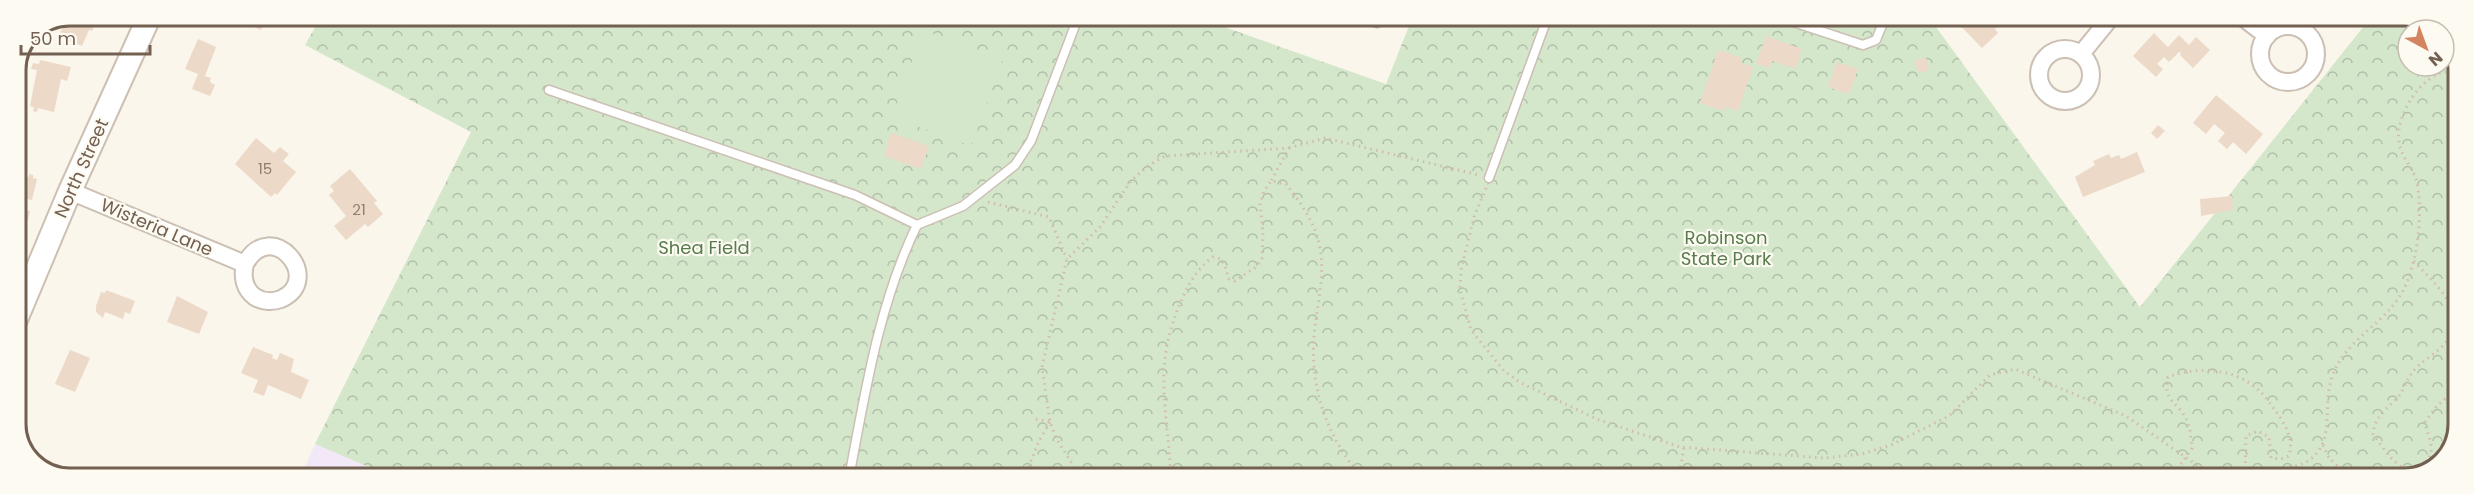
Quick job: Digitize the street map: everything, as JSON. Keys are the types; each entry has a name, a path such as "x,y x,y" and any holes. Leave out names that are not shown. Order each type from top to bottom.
{"main road":[{"name":"North Street","path":"26,296 70,191 145,26"}],"street":[{"path":"2080,54 2104,26"},
{"path":"2254,26 2267,36"},
{"name":"Wisteria Lane","path":"70,191 245,264"}],"lane":[{"path":"851,468 867,378 902,256 917,225 963,206 1015,165 1031,141 1075,26"},
{"path":"1489,178 1544,26"},
{"path":"1805,26 1863,45 1870,45 1876,40 1882,26"},
{"path":"549,90 855,195 917,225"}],"path":[{"path":"2285,468 2308,462 2323,445 2329,414 2328,393 2332,376 2348,350 2395,305 2406,285 2414,261 2418,238 2419,199 2416,180 2399,143 2399,125 2411,101 2425,82 2442,72 2448,72"},
{"path":"1075,468 1056,438 1050,422 1042,367 1067,259 1100,227 1131,181 1148,165 1165,156 1289,148 1325,138 1489,178 1474,217 1461,270 1460,290 1471,330 1503,371 1521,383 1599,420 1684,447 1824,458 1862,454 1891,445 1948,416 1990,375 2014,369 2126,416 2201,468"},
{"path":"1170,468 1162,393 1166,349 1172,321 1195,274 1213,257 1221,259 1226,266 1229,279 1235,281 1256,267 1264,246 1260,204 1264,191 1272,181 1289,148"},
{"path":"1272,181 1286,184 1313,225 1321,249 1321,275 1313,345 1314,380 1331,432 1343,456 1354,468"},
{"path":"972,198 1049,216 1067,259"},
{"path":"2414,261 2437,285 2448,303"},
{"path":"2402,468 2373,434 2374,424 2380,414 2399,396 2412,372 2448,340"},
{"path":"2177,468 2192,448 2188,422 2165,389 2168,376 2209,369 2229,373 2249,383 2265,396 2284,424 2292,447 2289,456 2281,459 2271,458 2269,437 2258,431 2246,436 2245,468"},
{"path":"2426,463 2431,454 2431,444 2425,422 2448,394"},
{"path":"1036,419 1050,422"},
{"path":"1028,468 1050,422"},
{"path":"2323,445 2329,458 2340,468"},
{"path":"1680,468 1684,447"}],"shaded area":[{"path":"315,444 371,468 304,468"}],"green space":[{"name":"Robinson State Park","path":"316,26 1221,26 1386,84 1409,26 1935,26 2140,307 2364,26 2396,26 2396,78 2448,78 2448,433 2436,456 2413,468 371,468 315,444 471,132 305,45"},
{"path":"923,30 1003,59 971,146 892,117"}],"building":[{"path":"64,26 94,26 92,31 89,30 82,46 58,36"},
{"path":"1961,26 1998,26 1995,29 1998,33 1982,48"},
{"path":"2154,33 2168,47 2179,35 2189,45 2196,37 2210,50 2193,68 2179,52 2169,62 2164,57 2157,64 2163,69 2156,77 2133,56"},
{"path":"1766,36 1802,49 1795,69 1772,61 1769,68 1756,64"},
{"path":"198,39 216,47 205,76 211,78 210,82 215,85 210,96 192,89 198,74 185,69"},
{"path":"1718,50 1742,58 1741,63 1753,67 1738,111 1726,107 1724,111 1700,103"},
{"path":"1926,58 1929,70 1918,73 1915,60"},
{"path":"40,60 71,67 67,81 61,79 54,112 38,108 37,112 33,111 34,107 30,106 37,70 31,69 33,63 39,64"},
{"path":"1837,62 1858,69 1849,94 1828,87"},
{"path":"2216,95 2263,134 2246,154 2233,142 2227,149 2218,141 2225,133 2214,124 2206,134 2193,123"},
{"path":"2158,125 2165,131 2157,139 2151,133"},
{"path":"891,133 929,146 921,169 884,156"},
{"path":"256,138 274,153 280,147 289,154 283,161 296,172 277,195 275,193 271,197 235,164"},
{"path":"2137,152 2145,172 2083,197 2075,177 2095,165 2093,161 2109,154 2111,158 2119,155 2121,159"},
{"path":"350,169 377,201 374,203 383,214 368,227 365,224 346,240 334,226 346,216 329,195 334,191 330,186"},
{"path":"29,174 37,179 32,200 26,199 26,176 29,177"},
{"path":"2232,196 2233,210 2201,216 2200,199"},
{"path":"26,210 30,211 26,228"},
{"path":"106,290 135,301 130,314 125,312 123,319 105,312 103,318 96,312 101,292 105,293"},
{"path":"177,296 208,312 199,334 167,322"},
{"path":"253,347 273,355 272,358 277,360 280,353 294,359 291,372 309,380 301,399 268,385 264,396 253,392 258,380 241,373"},
{"path":"70,350 90,358 75,392 55,384"}],"park label":[{"name":"Shea Field","path":"704,247"}]}
